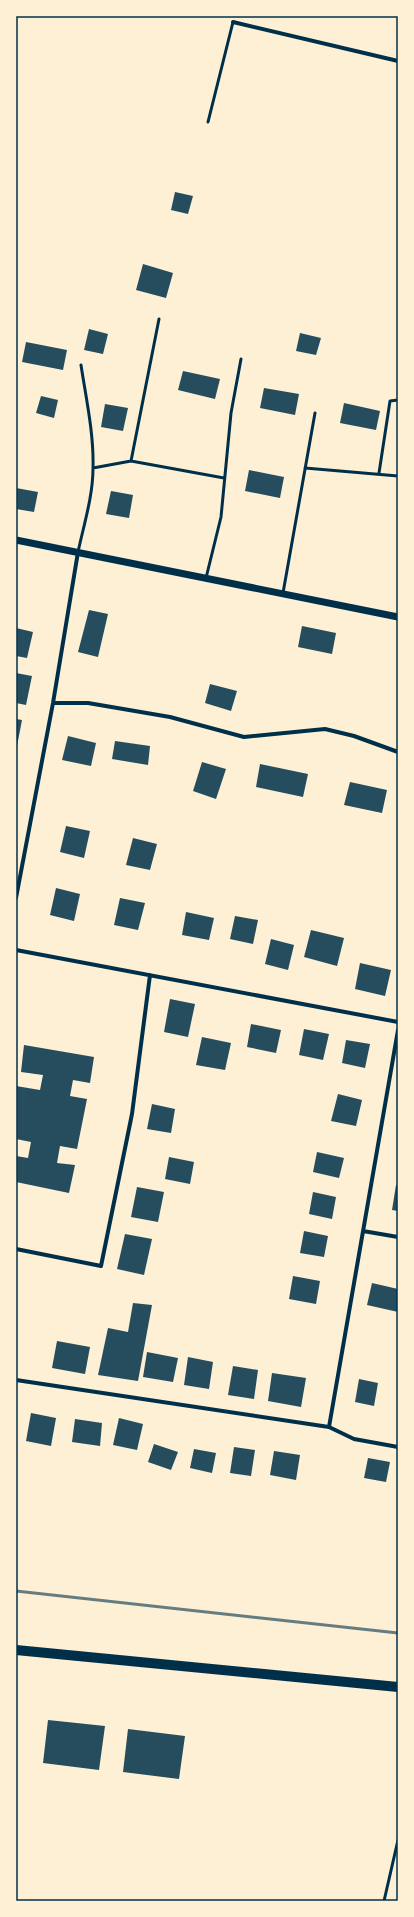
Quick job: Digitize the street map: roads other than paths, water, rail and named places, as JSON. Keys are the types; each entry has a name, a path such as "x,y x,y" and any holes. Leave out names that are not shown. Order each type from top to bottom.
{"main road":[{"path":"16,1650 398,1687"}],"street":[{"path":"232,22 398,61"},
{"path":"16,540 398,616"},
{"path":"16,898 53,703 78,552"},
{"path":"53,703 88,704 170,717 244,737 325,729 354,736 398,752"},
{"path":"16,950 398,1022"},
{"path":"16,1249 101,1266 132,1114 150,975"},
{"path":"330,1427 362,1231 398,1030"},
{"path":"362,1231 398,1238"},
{"path":"16,1380 330,1427 354,1439 398,1447"}],"lane":[{"path":"208,122 232,22"},
{"path":"131,460 159,319"},
{"path":"206,578 221,517 231,413 241,359"},
{"path":"78,552 90,498 93,468 91,436 81,365"},
{"path":"379,473 390,401 398,400"},
{"path":"283,594 315,414"},
{"path":"93,468 131,460 224,478"},
{"path":"306,468 379,473 398,476"},
{"path":"384,1901 398,1840"}],"railway":[{"path":"16,1591 398,1633"}]}
